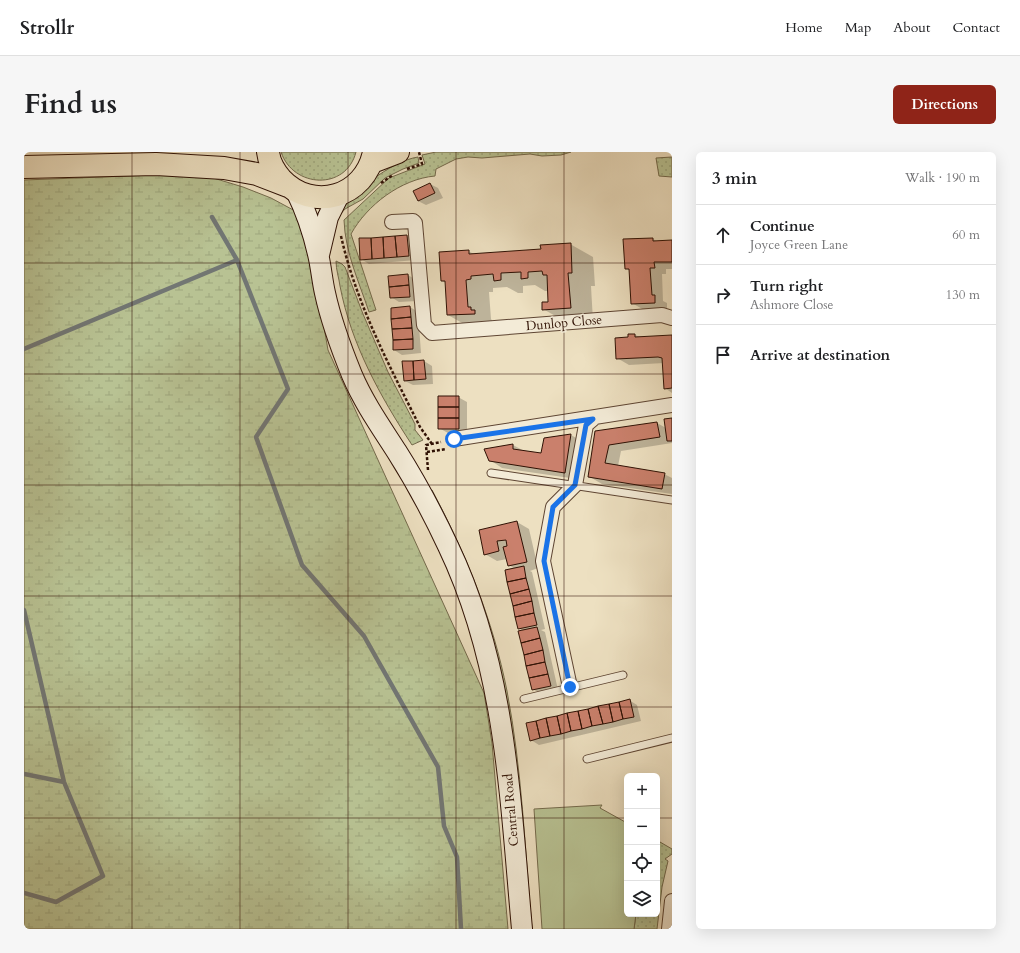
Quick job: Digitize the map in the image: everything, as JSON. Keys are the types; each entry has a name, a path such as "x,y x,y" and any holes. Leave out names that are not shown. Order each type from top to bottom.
{"main road":[{"path":"268,152 276,173 292,189"},
{"path":"24,167 156,164 224,168 257,174 309,196 324,198 338,195 359,182 367,173 373,157 400,165"}],"street":[{"path":"292,189 305,210 319,255"},
{"path":"319,255 328,217 338,195"},
{"name":"Dunlop Close","path":"392,222 413,221 415,223 424,325 432,333 662,315 672,318"},
{"name":"Central Road","path":"319,255 325,294 339,343 353,377 372,414 420,491 449,547 483,637 496,692 504,737 522,929"},
{"path":"454,439 593,419 672,405"},
{"path":"570,687 544,561 553,507 575,485 586,425 593,419"},
{"path":"669,929 672,901"}],"lane":[{"path":"491,473 672,500"},
{"path":"524,699 623,675"},
{"path":"587,759 672,738"}],"path":[{"path":"377,186 400,165 422,164 419,152"},
{"path":"340,230 345,251 365,310 420,427 432,444"},
{"path":"427,452 426,446 454,439"}],"green space":[{"path":"281,152 356,152 350,165 342,174 331,179 319,180 307,178 296,173 287,164"},
{"path":"436,152 571,152 561,155 542,156 530,154 456,159 436,169 435,176 410,182 386,195 366,213 351,234 376,310 369,312 347,244 344,220 389,178 425,164 422,155"},
{"path":"418,157 419,163 385,178 363,199 345,209 337,218 351,199 372,180 396,165"},
{"path":"672,157 672,177 659,176 656,158"},
{"path":"181,174 210,177 243,187 271,198 297,212 308,235 328,350 484,693 492,743 508,929 24,929 24,180"},
{"path":"336,261 345,267 388,372 415,424 415,430 423,440 412,445 389,408 359,349 345,307"},
{"path":"432,490 456,538 477,588 494,639 507,691 516,750 532,929 530,929 516,774 430,491"},
{"path":"602,805 600,808 624,821 624,917 636,917 634,929 542,929 534,809"},
{"path":"660,842 672,849 672,854 665,859 668,861 660,904"},
{"path":"636,917 658,917 657,929 634,929"}],"building":[{"path":"430,183 435,193 418,201 413,191"},
{"path":"407,235 409,256 397,257 395,236"},
{"path":"395,236 397,257 384,258 383,237"},
{"path":"383,237 384,258 372,259 371,238"},
{"path":"359,238 371,238 372,259 360,260"},
{"path":"653,238 653,241 672,240 672,262 654,262 655,268 650,268 652,295 655,295 655,303 631,304 629,269 625,269 623,239"},
{"path":"571,243 572,273 568,273 571,308 542,310 542,302 548,302 547,275 543,275 542,271 528,272 528,278 521,279 521,272 501,273 501,280 494,281 493,274 471,276 471,279 466,280 468,307 471,307 471,310 475,310 475,314 447,315 445,281 441,281 439,252 469,250 469,254 541,249 540,245"},
{"path":"408,274 409,285 389,287 388,276"},
{"path":"409,285 410,297 390,298 389,287"},
{"path":"410,306 411,317 391,319 391,308"},
{"path":"411,317 412,328 392,329 391,319"},
{"path":"412,328 413,339 393,340 392,329"},
{"path":"628,334 635,334 635,337 672,335 672,388 664,389 662,358 616,359 615,338 628,337"},
{"path":"413,339 413,349 393,350 393,340"},
{"path":"424,360 426,379 414,380 413,361"},
{"path":"402,361 413,361 414,380 404,381"},
{"path":"438,396 459,396 459,407 438,407"},
{"path":"438,407 459,407 459,418 438,418"},
{"path":"438,418 459,418 459,429 438,429"},
{"path":"672,418 672,441 667,441 664,419"},
{"path":"657,422 660,437 609,445 605,463 665,473 662,489 588,477 595,431"},
{"path":"571,434 565,473 489,461 484,449 513,444 513,449 541,453 544,438"},
{"path":"517,521 527,562 508,566 503,547 507,546 506,540 497,541 499,551 484,555 479,530"},
{"path":"524,566 526,578 507,582 505,570"},
{"path":"526,578 529,589 510,594 507,582"},
{"path":"529,589 532,601 513,606 510,594"},
{"path":"532,601 534,613 515,617 513,606"},
{"path":"534,613 537,625 518,629 515,617"},
{"path":"537,627 540,638 521,643 518,631"},
{"path":"540,638 543,650 524,655 521,643"},
{"path":"543,650 545,662 526,666 524,655"},
{"path":"545,662 548,674 529,678 526,666"},
{"path":"548,674 551,686 532,690 529,678"},
{"path":"630,699 634,717 623,719 619,702"},
{"path":"619,702 623,719 613,722 609,704"},
{"path":"609,704 613,722 603,724 598,706"},
{"path":"598,706 603,724 592,726 588,709"},
{"path":"588,709 592,726 582,729 578,711"},
{"path":"578,711 582,729 571,731 567,713"},
{"path":"567,713 571,731 561,734 557,716"},
{"path":"557,716 561,734 550,736 546,718"},
{"path":"546,718 550,736 540,738 536,721"},
{"path":"536,721 540,738 530,741 526,723"}],"waterway":[{"path":"212,217 237,260 288,389 256,437 302,565 364,636 438,767 444,826 457,857 461,929"},
{"path":"24,349 237,260"},
{"path":"24,610 64,782 103,876 56,902 24,893"},
{"path":"24,774 64,782"}],"route":[{"path":"454,439 593,419 586,425 575,485 553,507 544,561 570,687"}]}
